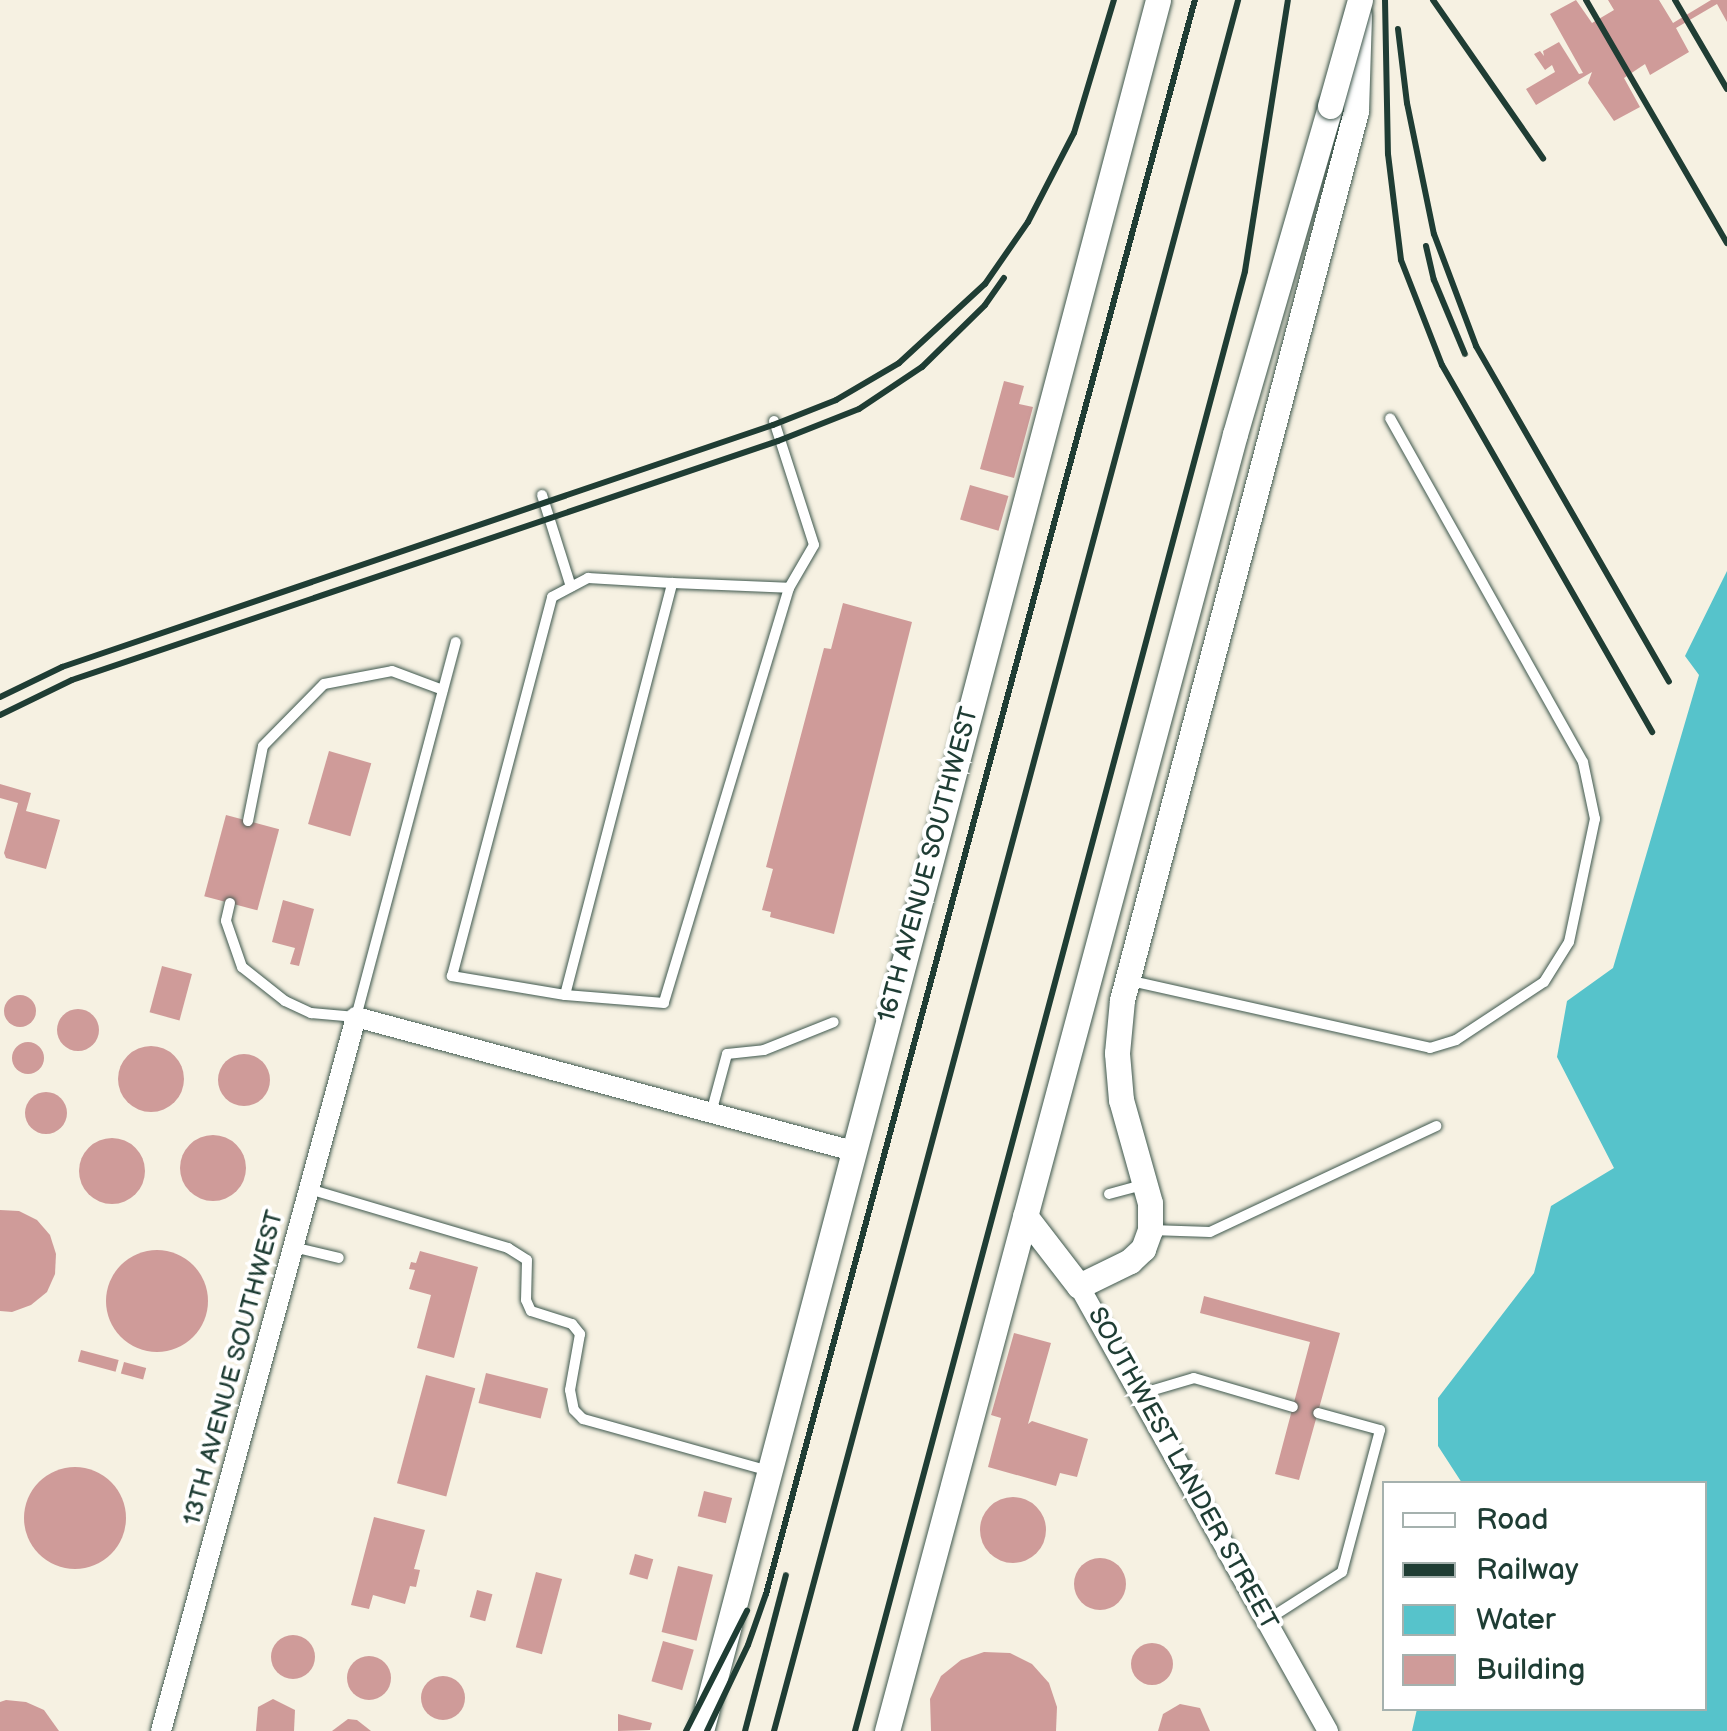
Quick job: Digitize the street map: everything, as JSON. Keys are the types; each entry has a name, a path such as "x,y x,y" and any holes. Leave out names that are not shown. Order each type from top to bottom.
{"street":[{"name":"16TH AVENUE SOUTHWEST","path":"701,1731 1158,0"},
{"path":"887,1731 1235,434 1359,0"},
{"path":"1080,1286 1130,1261 1143,1249 1150,1230 1150,1203 1120,1084 1117,1053 1126,980 1356,112 1359,0"},
{"path":"356,1017 853,1151"},
{"name":"13TH AVENUE SOUTHWEST","path":"161,1731 356,1017"},
{"name":"SOUTHWEST LANDER STREET","path":"1025,1216 1080,1286 1328,1731"}],"lane":[{"path":"1126,980 1430,1048 1456,1040 1544,982 1569,942 1596,819 1583,762 1390,418"},
{"path":"774,421 814,545 789,588 664,1004 565,995 452,976 552,597 588,578 789,588"},
{"path":"542,495 572,587"},
{"path":"565,995 672,583"},
{"path":"230,903 226,921 242,967 285,1001 310,1013 356,1017 456,642"},
{"path":"248,821 262,746 324,684 392,672 443,690"},
{"path":"710,1114 727,1054 764,1050 834,1022"},
{"path":"1150,1230 1210,1232 1436,1126"},
{"path":"1109,1194 1144,1185"},
{"path":"309,1189 508,1248 528,1260 526,1300 531,1312 572,1324 580,1334 570,1390 574,1410 583,1419 769,1470"},
{"path":"294,1246 339,1258"},
{"path":"1140,1394 1194,1378 1293,1406"},
{"path":"1267,1620 1342,1572 1380,1430 1318,1413"}],"water":[{"path":"1727,571 1727,1731 1412,1731 1417,1711 1707,1711 1707,1481 1461,1481 1438,1446 1438,1398 1534,1273 1551,1206 1614,1168 1557,1057 1567,1001 1613,968 1699,675 1685,656"}],"building":[{"path":"1576,0 1592,23 1614,10 1608,0 1659,0 1673,23 1711,0 1727,0 1727,22 1717,4 1676,28 1689,52 1650,75 1645,64 1624,78 1640,107 1614,121 1588,83 1592,72 1536,105 1526,89 1555,72 1552,65 1545,70 1534,54 1540,51 1544,56 1543,51 1559,42 1579,74 1583,73 1550,14"},
{"path":"1004,381 1024,386 1019,404 1033,407 1014,478 980,469"},
{"path":"970,485 1008,496 999,531 960,520"},
{"path":"843,603 912,622 834,934 770,917 771,912 762,910 773,869 766,867 824,648 831,649"},
{"path":"329,751 371,763 350,836 308,824"},
{"path":"0,784 31,793 26,811 60,820 46,869 6,858 4,853 18,803 0,798"},
{"path":"226,815 279,829 257,910 204,896"},
{"path":"283,900 314,909 299,966 290,964 295,948 272,942"},
{"path":"162,966 192,974 180,1020 150,1012"},
{"path":"20,995 31,1000 36,1011 31,1022 20,1027 9,1022 4,1011 9,1000"},
{"path":"78,1009 93,1015 99,1030 93,1045 78,1051 63,1045 57,1030 63,1015"},
{"path":"28,1042 39,1047 44,1058 39,1069 28,1074 17,1069 12,1058 17,1047"},
{"path":"151,1046 175,1055 184,1079 175,1103 151,1112 127,1103 118,1079 127,1055"},
{"path":"244,1054 262,1062 270,1080 262,1098 244,1106 226,1098 218,1080 226,1062"},
{"path":"46,1092 61,1098 67,1113 61,1128 46,1134 31,1128 25,1113 31,1098"},
{"path":"213,1135 237,1144 246,1168 237,1192 213,1201 189,1192 180,1168 189,1144"},
{"path":"112,1138 136,1147 145,1171 136,1195 112,1204 88,1195 79,1171 88,1147"},
{"path":"0,1210 19,1211 37,1220 50,1235 56,1254 55,1274 47,1292 31,1305 12,1312 0,1311"},
{"path":"157,1250 176,1254 193,1265 204,1282 208,1301 204,1320 193,1337 176,1348 157,1352 138,1348 121,1337 110,1320 106,1301 110,1282 121,1265 138,1254"},
{"path":"420,1251 478,1267 454,1358 417,1348 431,1295 409,1289 415,1270 409,1269 411,1262 416,1263"},
{"path":"1204,1296 1340,1333 1299,1480 1275,1474 1310,1342 1200,1313"},
{"path":"1014,1333 1051,1343 1028,1424 1032,1421 1088,1439 1077,1477 1060,1473 1056,1486 988,1467 1001,1418 991,1415"},
{"path":"81,1350 119,1360 116,1372 78,1362"},
{"path":"124,1362 146,1368 143,1380 121,1374"},
{"path":"486,1373 548,1388 541,1419 479,1403"},
{"path":"426,1375 475,1388 446,1496 397,1483"},
{"path":"75,1467 94,1471 111,1482 122,1499 126,1518 122,1537 111,1554 94,1565 75,1569 56,1565 39,1554 28,1537 24,1518 28,1499 39,1482 56,1471"},
{"path":"704,1491 732,1498 726,1523 698,1516"},
{"path":"1013,1497 1037,1506 1046,1530 1037,1554 1013,1563 989,1554 980,1530 989,1506"},
{"path":"374,1517 425,1530 414,1569 420,1570 416,1587 410,1586 405,1604 373,1595 369,1609 351,1605"},
{"path":"635,1554 653,1559 647,1579 629,1574"},
{"path":"1100,1558 1119,1565 1126,1584 1119,1603 1100,1610 1081,1603 1074,1584 1081,1565"},
{"path":"678,1566 713,1575 696,1641 662,1632"},
{"path":"536,1572 562,1579 542,1654 516,1647"},
{"path":"477,1590 492,1594 485,1621 470,1617"},
{"path":"293,1635 308,1642 315,1657 308,1672 293,1679 278,1672 271,1657 278,1642"},
{"path":"663,1641 694,1650 682,1690 651,1681"},
{"path":"1152,1643 1167,1649 1173,1664 1167,1679 1152,1685 1137,1679 1131,1664 1137,1649"},
{"path":"984,1652 1010,1653 1032,1664 1049,1683 1057,1707 1056,1731 931,1731 930,1699 941,1676 961,1660"},
{"path":"369,1656 384,1663 391,1678 384,1693 369,1700 354,1693 347,1678 354,1663"},
{"path":"443,1676 458,1683 465,1698 458,1713 443,1720 428,1713 421,1698 428,1683"},
{"path":"273,1699 295,1710 294,1731 256,1731 258,1707"},
{"path":"0,1702 26,1702 44,1710 59,1731 0,1731"},
{"path":"1180,1704 1200,1708 1210,1731 1158,1731 1163,1714"},
{"path":"618,1714 652,1723 650,1730 618,1731"},
{"path":"348,1719 357,1720 371,1731 332,1731"}],"railway":[{"path":"0,697 62,667 773,425 836,400 899,363 985,284 1028,222 1074,133 1114,0"},
{"path":"707,1731 748,1645 766,1594 1195,0"},
{"path":"774,1731 1238,0"},
{"path":"855,1731 1245,271 1288,0"},
{"path":"1385,0 1388,154 1401,260 1442,365 1652,732"},
{"path":"1433,0 1543,158"},
{"path":"1586,0 1727,243"},
{"path":"1675,0 1727,89"},
{"path":"1398,29 1407,103 1434,234 1476,346 1669,682"},
{"path":"1426,246 1434,280 1465,354"},
{"path":"0,715 72,680 778,441 859,409 922,367 985,305 1004,278"},
{"path":"745,1731 786,1575"},
{"path":"686,1731 747,1611"}]}
